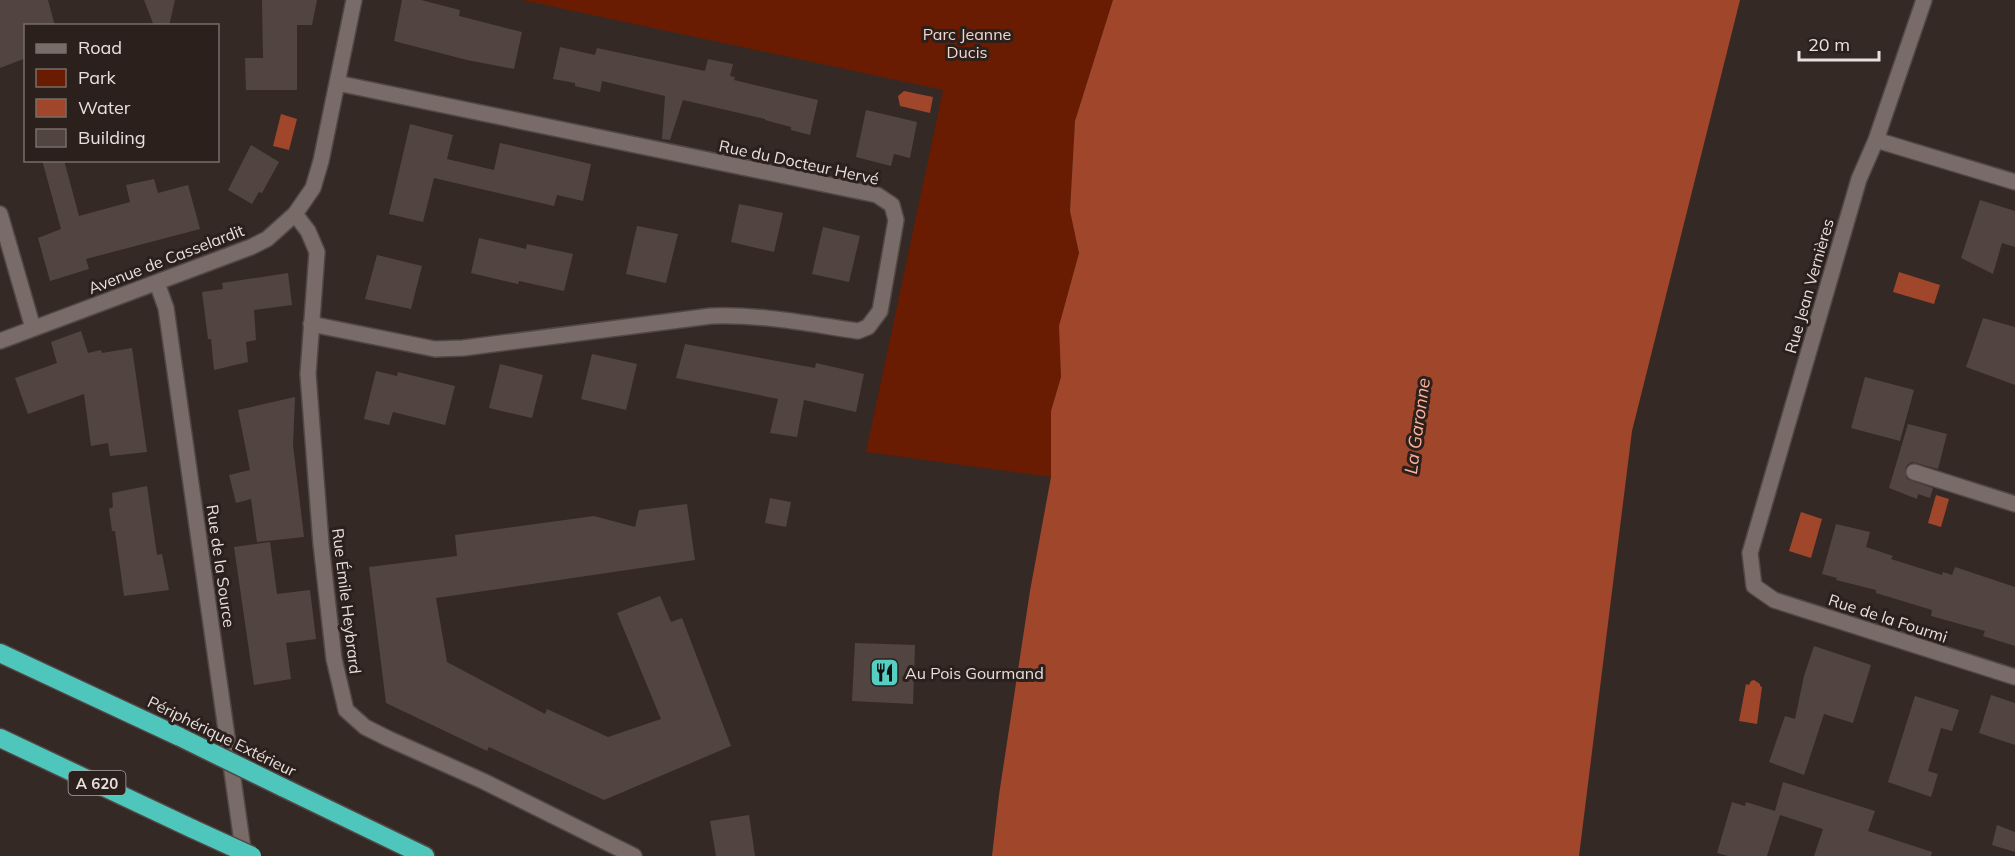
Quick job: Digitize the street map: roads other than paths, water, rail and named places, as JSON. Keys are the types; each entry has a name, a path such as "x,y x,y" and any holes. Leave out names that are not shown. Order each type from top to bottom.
{"highway":[{"name":"Périphérique Extérieur","path":"0,653 426,856"},
{"name":"A 620","path":"0,738 252,856"}],"street":[{"name":"Avenue de Casselardit","path":"0,341 251,247 267,239 296,213 313,188 321,161 354,0"},
{"name":"Rue Jean Vernières","path":"1754,586 1750,553 1859,178 1876,140 1924,0"},
{"name":"Rue du Docteur Hervé","path":"311,324 435,349 463,348 722,316 768,317 858,331 868,327 880,311 896,220 892,205 877,195 337,84"},
{"path":"1876,140 2015,183"},
{"name":"Rue Émile Heybrard","path":"296,213 308,231 317,252 308,374 321,544 334,659 346,710 365,727 483,781 634,856"},
{"path":"0,214 33,328"},
{"name":"Rue de la Source","path":"157,283 166,308 244,856"},
{"path":"1914,472 2015,504"},
{"name":"Rue de la Fourmi","path":"1754,586 1774,600 2015,677"}],"water":[{"name":"La Garonne","path":"1113,0 1740,0 1632,431 1579,856 992,856 1030,591 1051,477 1051,411 1061,377 1059,326 1079,253 1070,211 1075,121"},
{"path":"904,91 933,97 930,113 900,106 898,96"},
{"path":"281,114 297,119 289,150 273,146"},
{"path":"1899,272 1940,285 1934,304 1893,292"},
{"path":"1936,495 1949,499 1941,527 1928,523"},
{"path":"1801,512 1822,519 1811,558 1789,551"},
{"path":"1754,680 1762,687 1757,724 1739,721 1746,684 1749,685"}],"place":[{"name":"Au Pois Gourmand","path":"884,673"}],"park label":[{"name":"Parc Jeanne Ducis","path":"967,43"}]}
